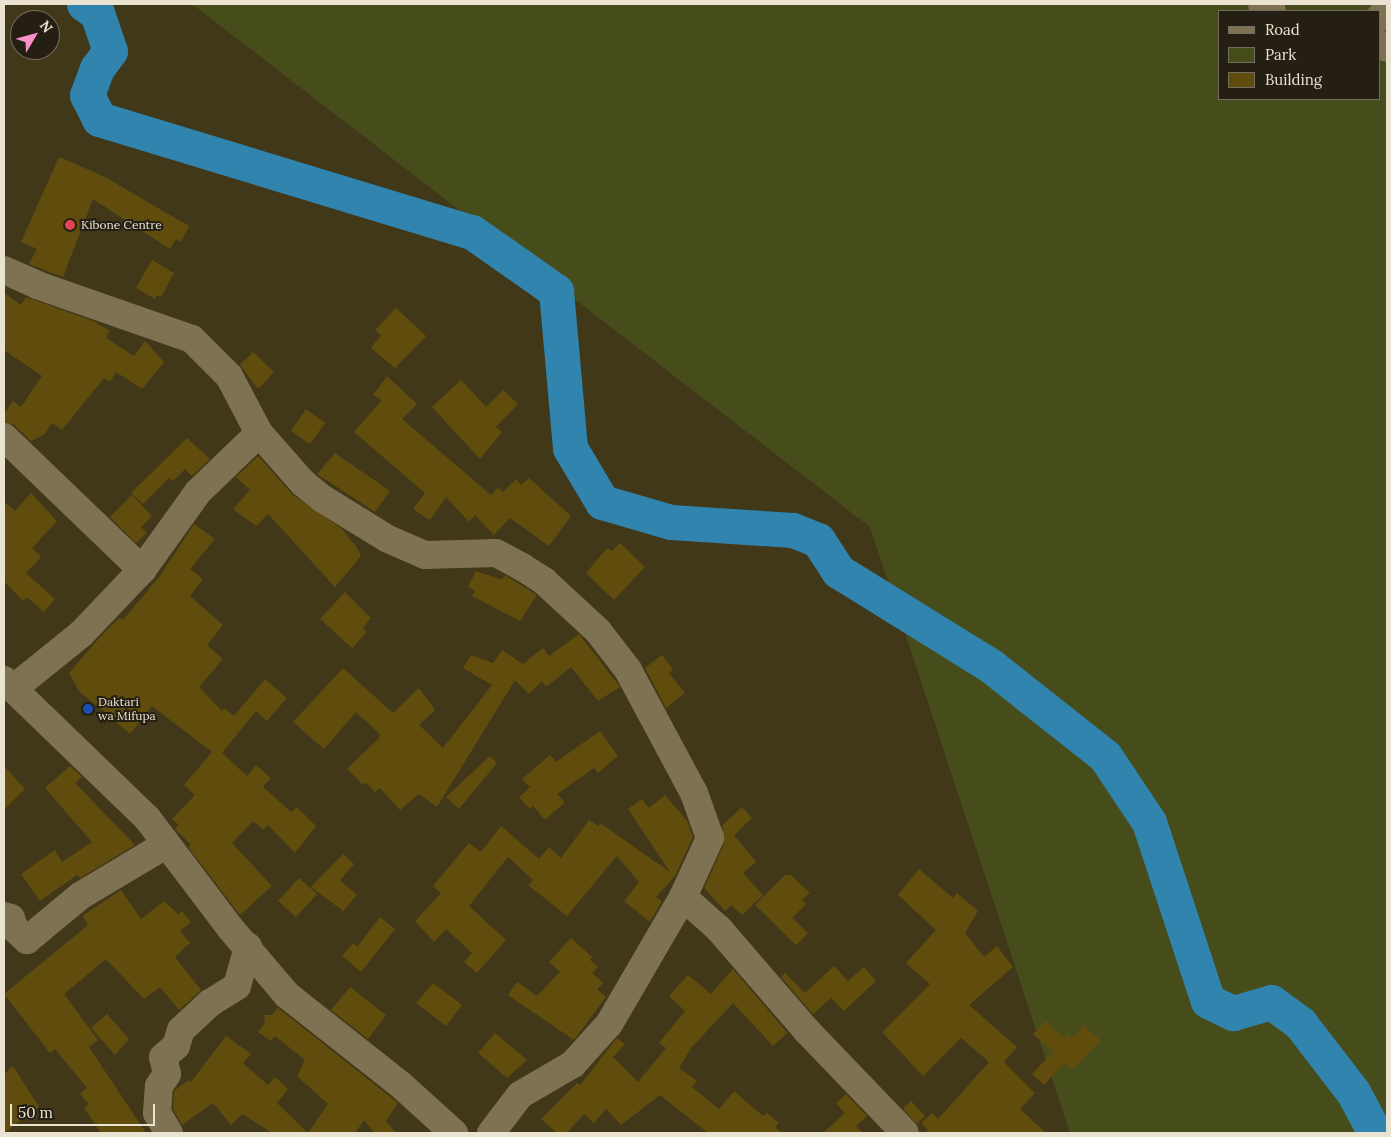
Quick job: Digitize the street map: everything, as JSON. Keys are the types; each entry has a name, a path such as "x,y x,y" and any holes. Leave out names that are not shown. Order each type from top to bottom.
{"street":[{"path":"4,270 36,285 192,339 229,376 259,433 303,483 388,539 426,555 496,553 544,581 598,631 628,670 694,793 710,838 683,896 609,1024 573,1064 520,1096 492,1133"},
{"path":"259,433 198,492 142,570 81,634 9,684 147,818 287,995 401,1085 454,1133"},
{"path":"4,437 142,570"},
{"path":"4,916 11,918 14,928 27,940 80,896 167,844"},
{"path":"683,896 719,929 807,1031 905,1133"},
{"path":"169,1133 157,1113 159,1086 167,1074 163,1057 176,1046 181,1030 210,1003 237,986 248,947"}],"green space":[{"path":"192,4 1387,4 1387,1133 1070,1133 870,527"}],"building":[{"path":"59,157 103,176 189,226 181,242 176,239 170,249 93,199 63,277 29,264 37,249 21,242"},
{"path":"152,260 174,273 161,297 157,295 155,299 136,288"},
{"path":"4,293 21,305 26,297 93,321 110,331 106,338 134,356 145,341 164,362 142,389 116,372 110,382 104,378 62,430 52,423 44,435 31,441 14,425 4,422 4,414 13,401 21,407 42,376 4,350"},
{"path":"396,308 426,336 395,368 371,348 381,335 375,330"},
{"path":"253,352 274,372 258,389 240,365"},
{"path":"387,376 417,404 402,419 491,495 498,488 503,492 516,479 521,485 529,478 571,516 549,546 510,518 494,535 475,515 469,522 446,497 430,520 413,509 425,493 354,432 382,400 373,395"},
{"path":"461,380 486,407 503,390 518,404 496,427 502,432 480,459 432,407"},
{"path":"306,409 325,423 310,444 291,431"},
{"path":"187,438 210,459 192,476 185,469 173,481 169,478 143,504 131,493"},
{"path":"335,453 390,491 375,512 317,474"},
{"path":"258,456 293,495 341,528 358,549 361,556 335,587 268,514 256,526 233,509 250,490 236,477"},
{"path":"31,493 57,521 32,548 41,557 26,573 55,599 44,612 27,597 23,601 4,581 4,502 15,511"},
{"path":"132,495 152,516 141,527 147,533 136,543 110,517"},
{"path":"194,524 215,539 190,569 203,579 190,596 223,625 207,645 223,659 199,687 222,711 224,708 234,716 265,679 287,698 267,721 256,711 222,753 247,776 256,765 271,778 263,787 291,812 297,807 316,826 295,853 268,825 264,830 253,821 232,843 272,886 240,915 188,847 191,845 175,829 179,825 172,819 195,795 184,785 212,752 152,706 130,734 79,691 69,673 120,617 123,620 160,576"},
{"path":"620,543 645,567 614,600 586,573 607,548 612,551"},
{"path":"476,571 502,580 505,575 537,595 520,621 472,596 475,591 468,587"},
{"path":"345,592 371,618 363,628 367,632 352,648 320,619"},
{"path":"579,634 620,687 598,701 571,667 546,687 542,681 529,694 515,680 437,807 419,794 400,810 380,788 375,792 366,783 363,785 347,769 379,738 380,734 356,712 324,749 293,722 343,668 393,713 419,688 435,710 419,725 443,748 492,685 463,668 471,655 493,663 502,650 523,664 543,648 549,656"},
{"path":"662,655 673,670 669,673 685,693 666,708 645,668"},
{"path":"600,731 618,756 598,773 594,768 557,794 565,802 545,820 533,806 530,809 519,797 530,787 522,779 550,755 556,762"},
{"path":"490,756 497,763 459,809 446,797"},
{"path":"4,766 25,789 4,810"},
{"path":"70,766 82,777 75,783 135,845 80,878 77,875 40,901 21,874 55,850 62,862 92,842 45,788"},
{"path":"665,795 688,822 693,837 675,876 656,897 662,901 650,922 624,901 639,882 617,856 567,916 528,885 533,880 508,857 469,906 506,940 477,973 464,962 472,953 446,929 434,942 415,921 441,893 433,886 469,843 481,852 501,826 539,859 549,847 561,858 589,820 598,826 600,823 670,872 628,809 642,799 649,808"},
{"path":"742,807 752,818 734,835 756,862 743,873 763,895 742,915 731,905 725,911 704,888 724,844 722,826"},
{"path":"343,854 354,864 340,880 357,895 343,911 311,887"},
{"path":"919,869 953,898 957,893 978,911 965,933 984,957 997,946 1013,967 969,1005 1017,1047 1004,1062 1035,1093 1020,1109 1046,1133 924,1133 928,1130 921,1123 932,1113 938,1119 989,1062 961,1038 923,1076 882,1032 930,984 906,963 936,930 898,895"},
{"path":"785,875 791,875 810,893 802,900 806,904 792,918 808,933 796,945 755,905"},
{"path":"299,878 317,894 296,917 278,901"},
{"path":"121,890 141,919 164,901 178,914 182,911 191,922 180,931 190,943 175,957 201,990 179,1010 160,987 144,999 106,959 64,994 98,1040 89,1047 146,1133 101,1133 84,1108 89,1104 80,1094 87,1088 55,1049 50,1053 4,994 88,925 82,916"},
{"path":"380,917 395,929 361,972 342,956 353,943 357,947"},
{"path":"571,938 592,957 590,960 598,967 592,973 603,983 597,989 606,997 574,1040 508,995 517,982 537,996 560,972 549,962"},
{"path":"834,966 848,981 864,967 876,981 844,1011 831,998 813,1014 781,977 785,973 805,993"},
{"path":"733,969 790,1036 787,1033 773,1046 733,1003 691,1048 679,1068 697,1081 692,1087 719,1109 734,1091 763,1116 767,1113 779,1123 775,1127 782,1133 708,1133 660,1095 621,1125 606,1109 594,1123 584,1114 567,1133 557,1133 541,1119 577,1083 580,1085 617,1038 625,1044 613,1057 638,1082 666,1048 659,1043 685,1011 669,996 688,975 711,994"},
{"path":"433,983 462,1005 446,1026 416,1003"},
{"path":"350,987 386,1015 368,1039 331,1010"},
{"path":"278,1008 398,1103 386,1121 396,1133 375,1133 364,1120 355,1133 308,1133 328,1104 297,1076 305,1060 275,1036 271,1041 258,1032 265,1023 264,1015 272,1015"},
{"path":"107,1014 129,1039 115,1055 91,1028"},
{"path":"1046,1021 1064,1038 1067,1034 1071,1038 1084,1025 1101,1041 1072,1070 1064,1063 1044,1085 1032,1074 1053,1052 1033,1034"},
{"path":"495,1033 527,1060 507,1078 478,1053"},
{"path":"226,1036 251,1054 243,1063 268,1085 275,1077 288,1089 277,1103 308,1133 272,1133 242,1114 231,1125 213,1103 182,1125 173,1109 174,1091 189,1080 191,1082"},
{"path":"13,1066 39,1107 4,1133 4,1074"},
{"path":"846,1094 867,1116 856,1126 863,1133 823,1133 845,1113 836,1103"},
{"path":"911,1101 925,1116 917,1124 903,1109"}],"waterway":[{"path":"84,4 97,13 110,51 97,68 87,95 99,119 472,232 556,291 570,448 602,502 671,522 793,530 818,540 838,571 991,666 1105,756 1149,822 1208,1001 1233,1013 1271,1002 1300,1023 1353,1092 1375,1133"}],"place":[{"name":"Kibone Centre","path":"70,225"},
{"name":"Daktari wa Mifupa","path":"88,709"}]}
